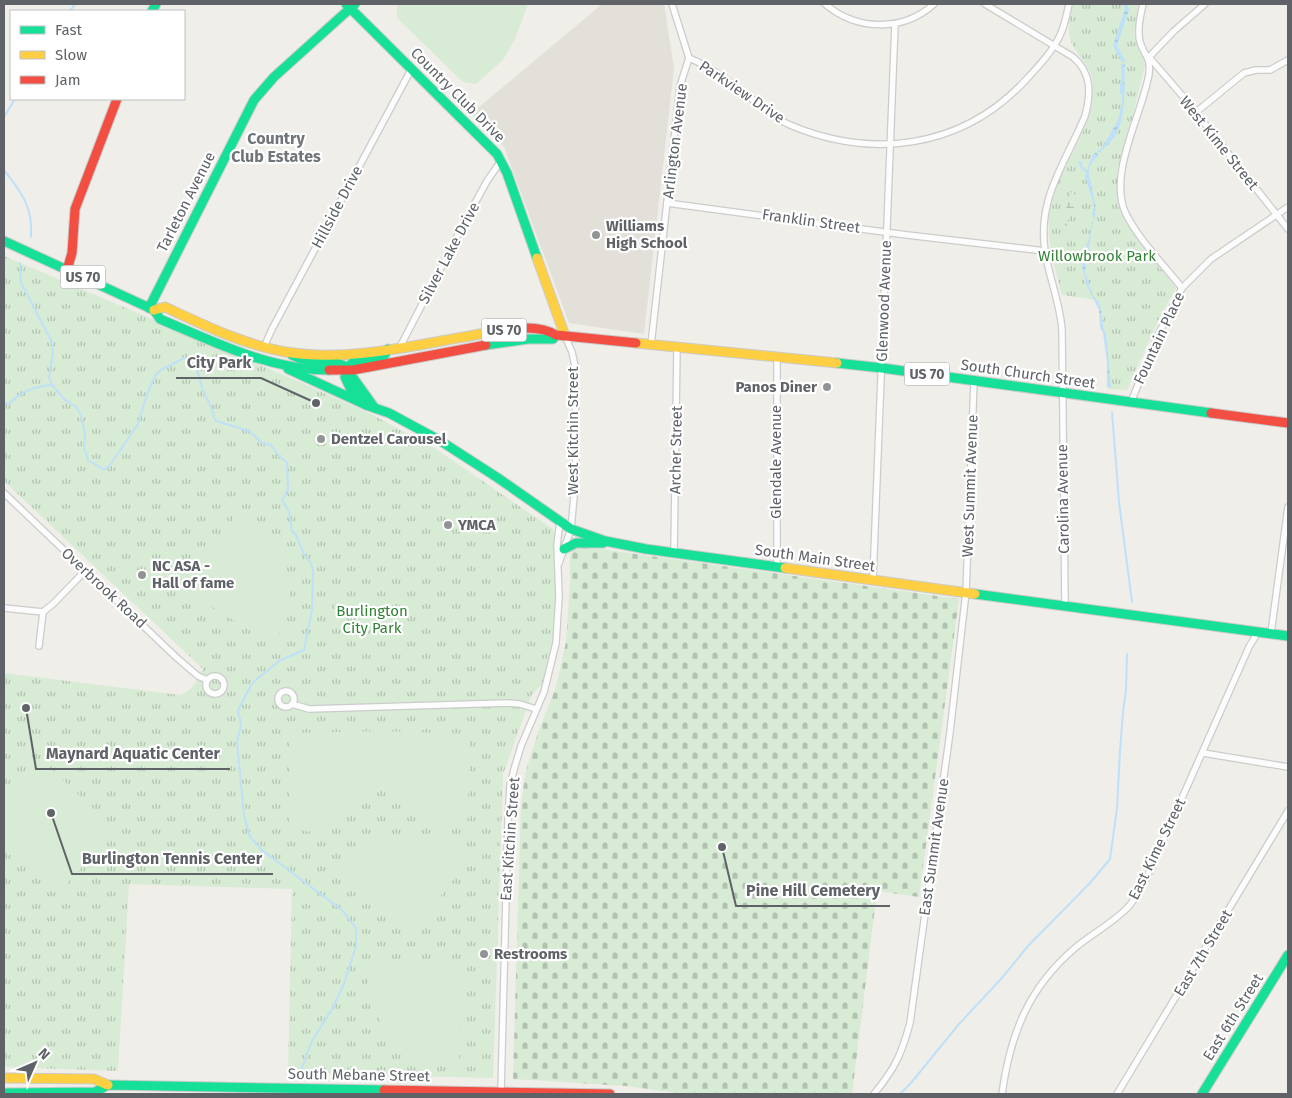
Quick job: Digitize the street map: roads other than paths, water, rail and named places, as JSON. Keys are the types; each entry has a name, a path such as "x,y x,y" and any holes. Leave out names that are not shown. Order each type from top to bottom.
{"street":[{"name":"Parkview Drive","path":"672,4 689,58 718,74 788,124 843,142 890,145 939,136 957,130 976,120 1015,92 1054,46 1062,32 1070,4"},
{"path":"825,4 843,16 868,24 895,24 912,18 934,4"},
{"name":"Carolina Avenue","path":"984,4 1080,63 1089,81 1089,104 1078,134 1048,196 1043,225 1045,251 1060,314 1065,605"},
{"name":"West Kime Street","path":"1143,4 1138,33 1143,49 1288,229"},
{"path":"1182,288 1131,223 1122,204 1120,189 1121,172 1142,103 1149,72 1149,57 1174,31 1205,4"},
{"name":"Country Club Drive","path":"350,5 493,149 501,161 560,335"},
{"name":"Tarleton Avenue","path":"152,309 254,100 274,77 350,5"},
{"name":"Glenwood Avenue","path":"873,579 895,24"},
{"name":"Arlington Avenue","path":"651,345 680,86 689,58"},
{"path":"1195,113 1244,73 1270,70 1288,60"},
{"name":"Hillside Drive","path":"264,347 412,68"},
{"path":"66,270 72,252 75,209 117,100"},
{"name":"Silver Lake Drive","path":"400,347 461,228 487,181 501,161"},
{"name":"Franklin Street","path":"667,203 1045,251"},
{"name":"Fountain Place","path":"1131,402 1159,333 1182,288 1211,259 1288,207"},
{"name":"South Church Street","path":"4,241 152,309 160,319 239,354 281,365 316,370 348,370 490,344 528,339 553,339 560,335"},
{"name":"South Church Street","path":"152,309 165,306 198,322 264,347 323,356 357,354 500,330 550,330 560,335 882,368 1288,423"},
{"name":"West Kitchin Street","path":"560,335 572,352 574,359 576,474 571,529"},
{"name":"Archer Street","path":"674,552 677,348"},
{"path":"287,352 301,360 340,363 348,370 353,362 384,356 388,349"},
{"name":"Glendale Avenue","path":"777,357 777,566"},
{"path":"281,365 370,406"},
{"name":"South Main Street","path":"348,370 345,377 347,384 358,399 389,413 438,440 498,478 571,529 612,543 1288,636"},
{"name":"West Summit Avenue","path":"966,592 974,381"},
{"name":"Overbrook Road","path":"4,493 198,676 207,680"},
{"path":"1271,633 1285,557 1288,507"},
{"name":"East Kitchin Street","path":"501,1091 510,785 521,746 548,679 556,643 559,596 557,544 560,521"},
{"name":"East Kitchin Street","path":"558,565 571,529"},
{"path":"564,549 576,543 612,543"},
{"path":"39,646 43,612 85,571"},
{"name":"East Summit Avenue","path":"874,1094 888,1078 899,1058 910,1023 950,732 966,592"},
{"path":"4,608 43,612"},
{"name":"East Kime Street","path":"1002,1094 1012,1042 1034,993 1047,974 1060,960 1128,907 1147,877 1249,647 1258,632"},
{"path":"292,704 309,709 507,703 520,704 536,709"},
{"path":"1203,754 1288,767"},
{"name":"East 7th Street","path":"1117,1094 1288,812"},
{"name":"East 6th Street","path":"1202,1094 1288,954"},
{"name":"South Mebane Street","path":"4,1078 94,1079 108,1085 610,1094"},
{"name":"South Mebane Street","path":"4,1093 95,1092 108,1085"}],"water":[{"path":"1123,4 1127,4 1129,10 1117,46 1126,62 1122,62 1113,46 1125,8"},
{"path":"1121,64 1125,64 1124,101 1121,120 1115,136 1099,153 1097,151 1102,148 1118,120 1122,102"},
{"path":"1096,152 1098,155 1089,167 1096,208 1094,220 1092,215 1094,206 1085,176 1092,156"},
{"path":"1093,221 1085,273 1089,281 1089,288 1091,287 1092,294 1100,304 1106,333 1111,387 1107,387 1107,362 1103,333 1100,327 1099,310 1085,282 1082,267"}],"waterway":[{"path":"71,10 75,4"},
{"path":"1121,83 1121,93"},
{"path":"4,117 14,100"},
{"path":"1079,162 1081,167 1087,172"},
{"path":"4,170 25,201 30,217 31,237"},
{"path":"20,263 21,283 52,342 53,354 49,377 52,385 65,400 76,407 81,415 85,434 84,447 88,460 104,470 110,465 138,424 147,394 155,376 161,370 184,358 197,370 216,421 249,431 262,443 271,445 287,463 288,489 282,501 289,511 292,531 311,563 313,571 312,610 304,650 279,661 252,683 238,711 241,725 237,742 244,815 250,837 263,851 342,910 356,928 356,946 344,984 332,1009 312,1041 299,1075"},
{"path":"4,403 9,404 29,390 52,385"},
{"path":"1112,412 1119,502 1132,602"},
{"path":"900,1094 1028,946 1090,883 1110,859 1117,808 1127,654"}],"place":[{"name":"Williams High School","path":"596,235"},
{"name":"Panos Diner","path":"827,387"},
{"name":"City Park","path":"316,403"},
{"name":"Dentzel Carousel","path":"321,439"},
{"name":"YMCA","path":"448,525"},
{"name":"NC ASA - Hall of fame","path":"142,575"},
{"name":"Maynard Aquatic Center","path":"26,708"},
{"name":"Burlington Tennis Center","path":"51,813"},
{"name":"Pine Hill Cemetery","path":"722,847"},
{"name":"Restrooms","path":"484,954"}],"district":[{"name":"Country Club Estates","path":"276,147"}],"park label":[{"name":"Willowbrook Park","path":"1097,256"},
{"name":"Burlington City Park","path":"372,620"}]}
